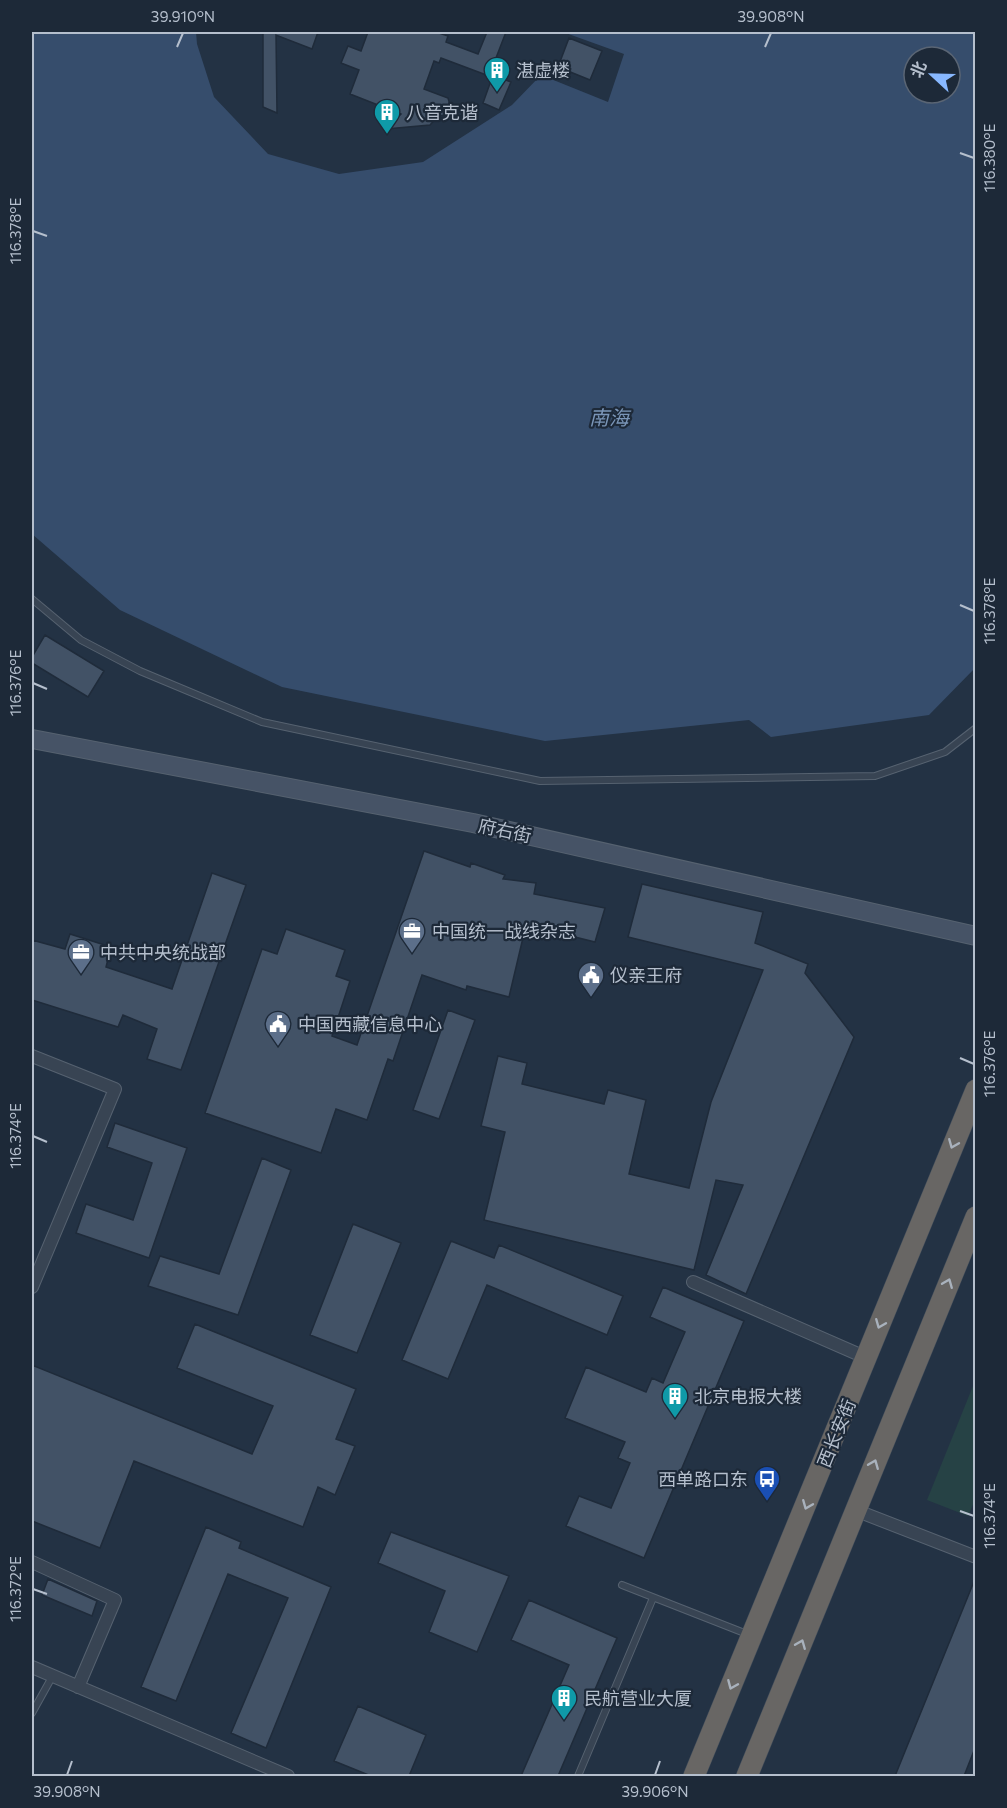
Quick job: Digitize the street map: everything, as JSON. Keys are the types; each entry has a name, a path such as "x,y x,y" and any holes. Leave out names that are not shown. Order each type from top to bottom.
{"highway":[{"name":"西长安街","path":"694,1776 867,1358 975,1089"},
{"path":"747,1776 975,1217"}],"main road":[{"name":"府右街","path":"32,739 473,823 975,936"}],"street":[{"path":"32,1056 115,1089 32,1287"},
{"path":"693,1282 867,1358"},
{"path":"855,1510 975,1557"},
{"path":"32,1562 115,1600 78,1688"},
{"path":"32,1667 288,1776"}],"lane":[{"path":"32,599 81,640 140,671 262,722 540,781 876,776 945,752 975,728"},
{"path":"622,1585 753,1635"},
{"path":"578,1776 653,1598"},
{"path":"32,1713 52,1677"}],"green space":[{"path":"975,1381 975,1500 968,1516 927,1500"}],"water":[{"name":"南海","path":"32,32 196,32 197,44 214,97 268,154 339,174 423,162 512,105 541,75 608,102 624,54 563,32 975,32 975,668 929,715 771,737 749,720 545,741 282,687 120,610 32,534"}],"building":[{"path":"263,32 318,32 312,49 276,35 277,113 263,107"},
{"path":"368,32 436,32 448,36 446,42 478,54 487,32 506,32 489,76 441,58 439,63 434,61 424,89 448,98 450,105 446,115 438,116 430,125 386,129 401,114 350,94 359,70 341,63 348,46 361,51"},
{"path":"569,38 602,51 590,80 558,67"},
{"name":"湛虚楼","path":"493,75 511,82 499,110 483,103"},
{"path":"45,635 104,671 88,697 32,663 32,657"},
{"path":"424,851 470,867 471,863 505,875 503,879 536,883 534,894 605,908 595,942 526,925 509,997 467,986 466,990 422,975 393,1061 388,1059 367,1120 336,1109 321,1153 205,1113 262,949 277,954 286,929 345,950 336,976 350,981 332,1036 357,1045"},
{"name":"中共中央统战部","path":"212,873 246,885 181,1070 147,1059 157,1029 123,1015 118,1027 32,1000 32,940 65,949 70,934 111,947 106,967 172,989"},
{"path":"642,884 763,912 755,943 808,964 805,973 854,1037 746,1294 706,1275 743,1185 716,1180 694,1270 484,1220 505,1132 481,1126 498,1056 527,1063 522,1084 604,1104 608,1090 646,1100 629,1174 689,1188 711,1102 763,970 628,937"},
{"path":"448,1010 475,1020 439,1119 413,1110"},
{"path":"115,1123 187,1148 149,1258 76,1233 86,1204 133,1220 152,1163 107,1147"},
{"path":"262,1158 291,1170 238,1315 148,1286 160,1256 219,1274"},
{"path":"353,1224 401,1243 357,1353 310,1335"},
{"path":"451,1241 494,1258 499,1245 623,1296 607,1335 487,1285 448,1379 402,1360"},
{"name":"北京电报大楼","path":"663,1287 744,1321 644,1558 566,1526 579,1496 611,1508 630,1463 618,1458 625,1442 565,1418 586,1367 646,1392 652,1378 663,1383 685,1332 650,1317"},
{"path":"195,1324 356,1389 336,1439 355,1446 335,1495 318,1487 303,1527 134,1461 100,1548 32,1521 32,1365 252,1454 273,1406 177,1368"},
{"path":"206,1527 241,1542 239,1548 331,1587 266,1748 231,1733 288,1598 228,1574 176,1701 141,1687"},
{"path":"391,1532 509,1576 477,1652 429,1632 445,1591 378,1563"},
{"path":"48,1579 97,1601 92,1616 42,1595"},
{"path":"975,1579 975,1748 964,1776 895,1776"},
{"name":"民航营业大厦","path":"529,1600 617,1638 558,1776 521,1776 569,1665 511,1640"},
{"path":"358,1706 426,1735 409,1776 371,1776 334,1761"}],"place":[{"name":"湛虚楼","path":"497,93"},
{"name":"八音克谐","path":"387,135"},
{"name":"中国统一战线杂志","path":"412,954"},
{"name":"中共中央统战部","path":"81,975"},
{"name":"仪亲王府","path":"591,998"},
{"name":"中国西藏信息中心","path":"278,1047"},
{"name":"北京电报大楼","path":"675,1419"},
{"name":"西单路口东","path":"767,1502"},
{"name":"民航营业大厦","path":"564,1721"}]}
